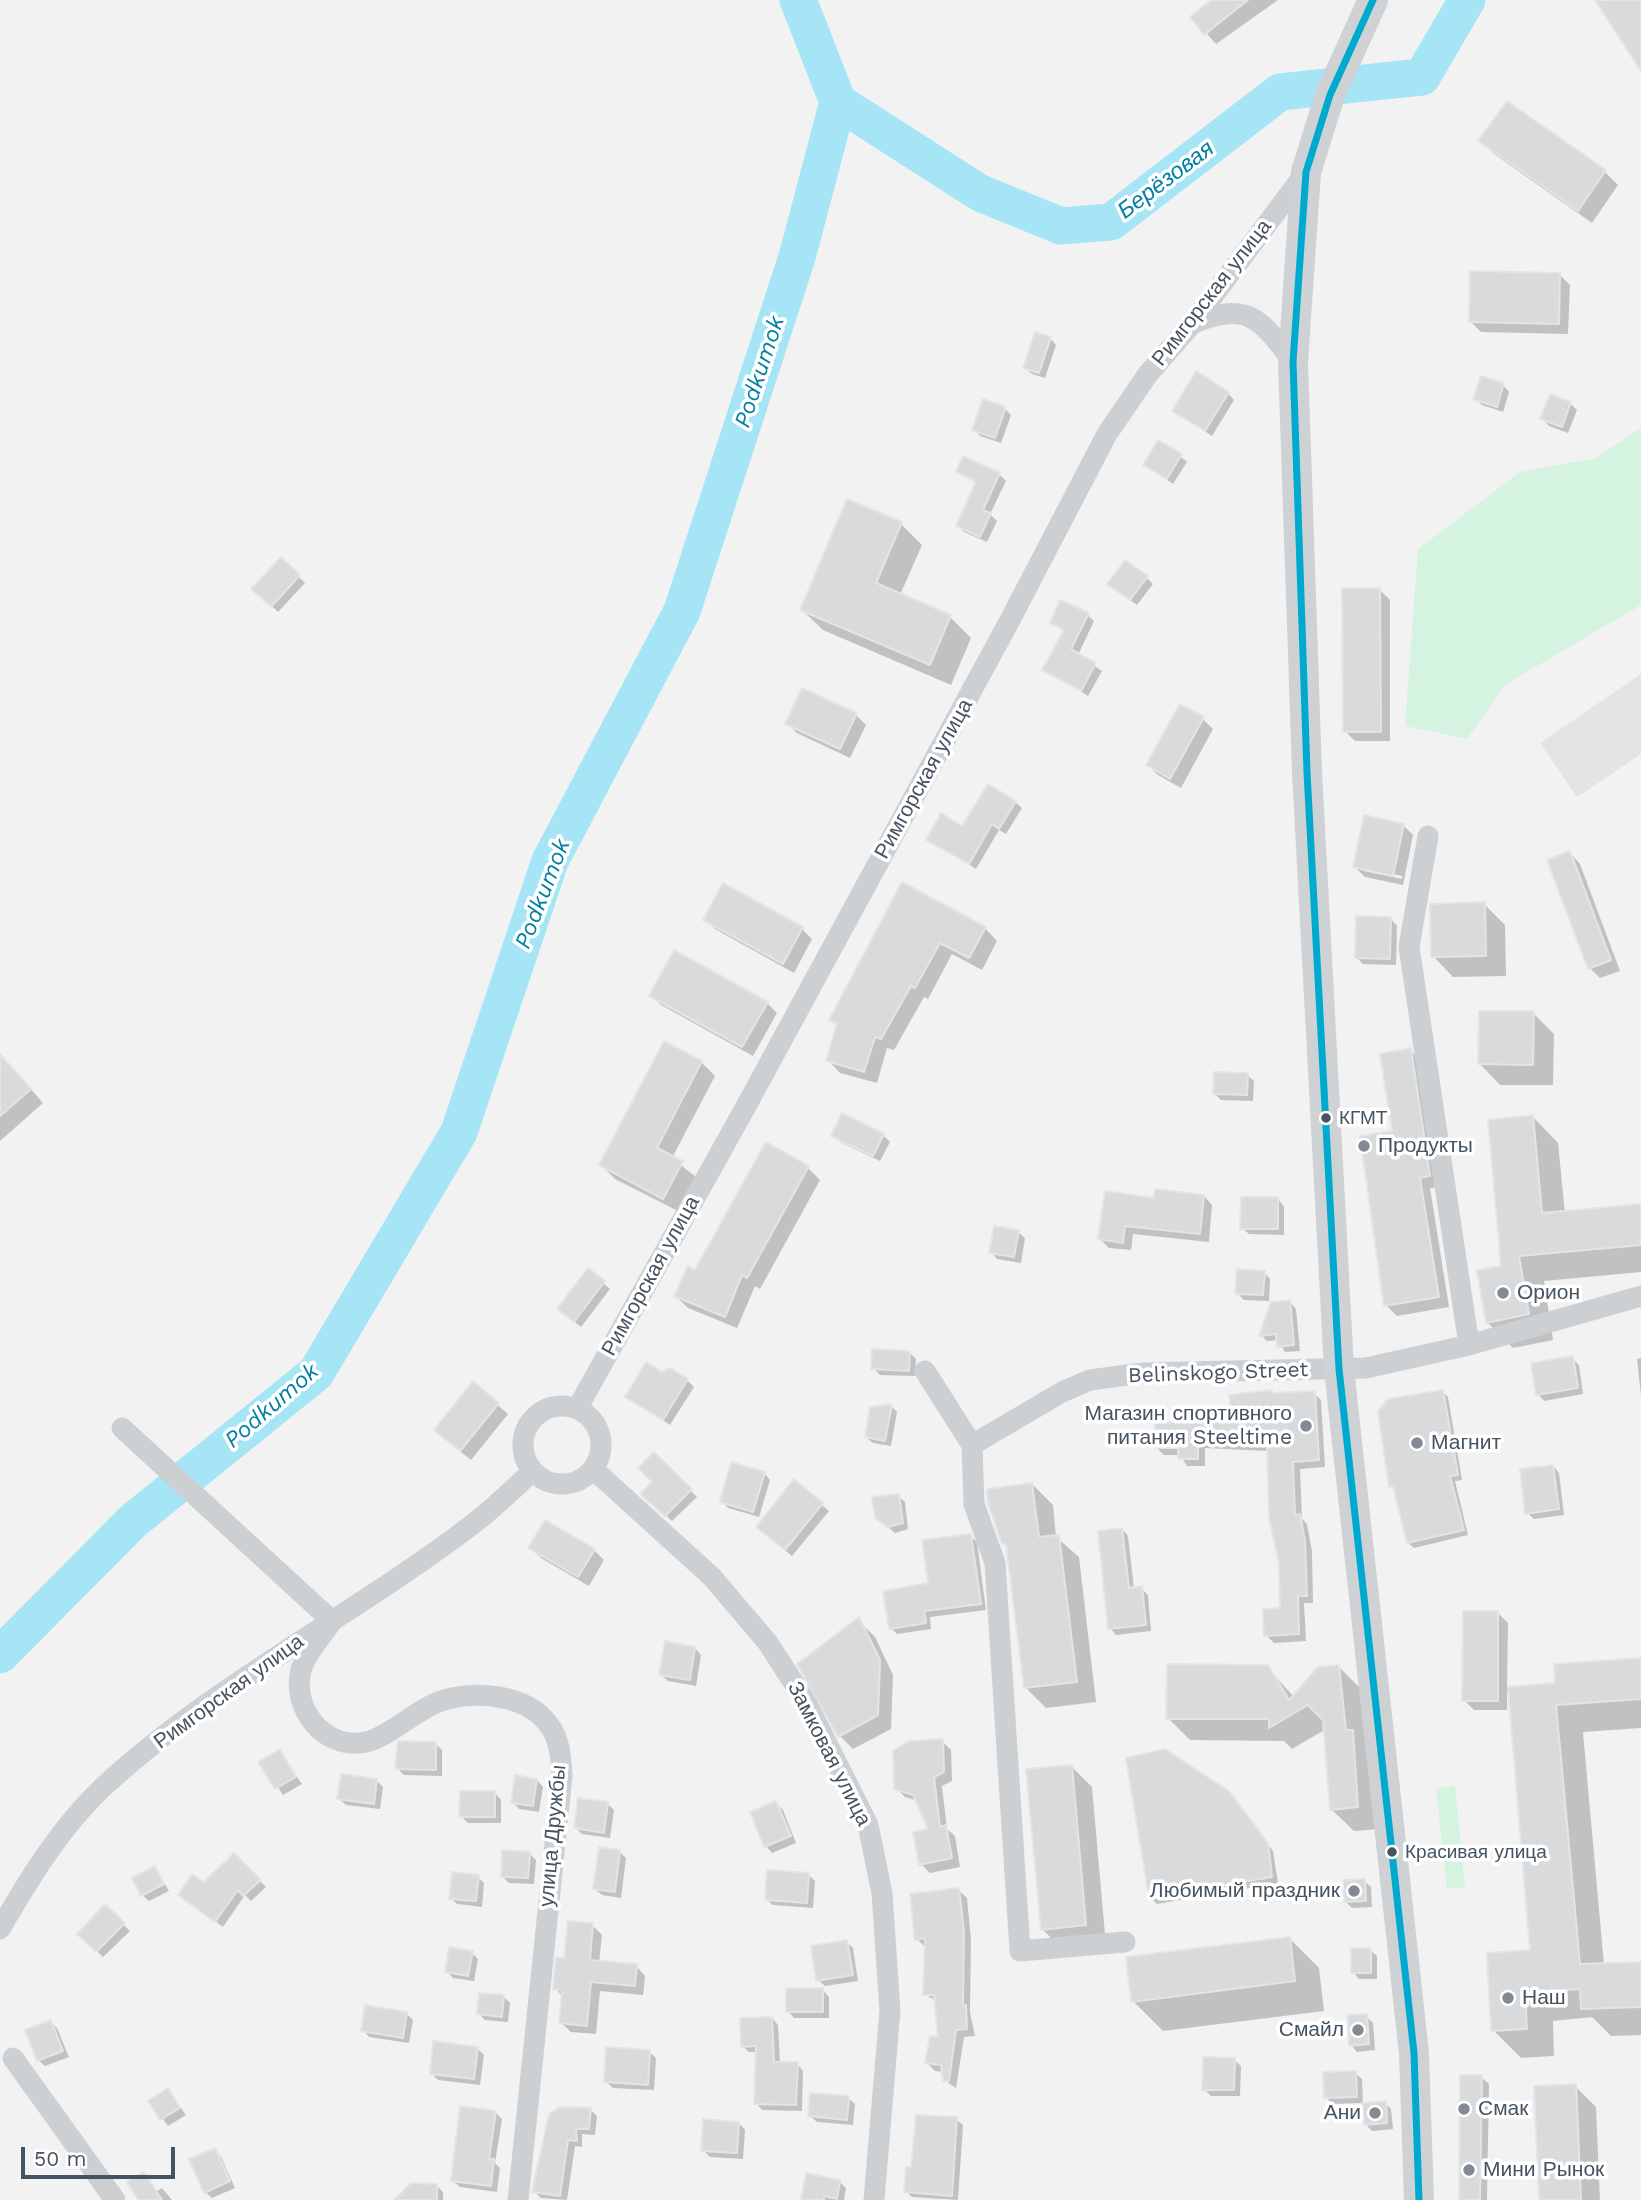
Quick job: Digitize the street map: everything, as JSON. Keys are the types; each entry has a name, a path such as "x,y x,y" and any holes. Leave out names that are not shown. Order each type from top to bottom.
{"main road":[{"path":"1373,0 1330,95 1306,172 1293,362 1307,772 1339,1369 1414,2053 1419,2200"}],"street":[{"name":"Римгорская улица","path":"577,1409 1010,620 1107,433 1148,374 1192,324 1306,172"},
{"path":"1192,324 1222,312 1245,315 1270,332 1293,362"},
{"path":"1428,836 1409,947 1469,1345"},
{"name":"Belinskogo Street","path":"972,1445 1062,1392 1090,1380 1142,1373 1366,1368 1469,1345 1641,1296"},
{"path":"925,1371 972,1445 974,1504 995,1563 1020,1951 1125,1942"},
{"path":"551,1408 577,1409 595,1424 599,1435 598,1459 593,1469 574,1482 563,1484 552,1483 533,1471 523,1447 530,1423 551,1408"},
{"path":"122,1428 332,1621"},
{"name":"Замковая улица","path":"593,1469 712,1577 768,1643 806,1702 867,1825 882,1893 890,2010 874,2200"},
{"name":"Римгорская улица","path":"0,1929 37,1865 102,1789 258,1666 332,1621 474,1523 533,1471"},
{"name":"улица Дружбы","path":"332,1621 301,1669 299,1701 313,1724 339,1742 367,1742 436,1703 466,1695 497,1697 525,1707 549,1724 559,1748 562,1776 518,2200"},
{"path":"13,2058 115,2200"}],"shaded area":[{"path":"1641,674 1641,754 1577,797 1540,743"}],"green space":[{"path":"1641,428 1641,605 1506,684 1467,739 1405,726 1418,549 1520,472 1596,458"},
{"path":"1455,1786 1465,1887 1447,1889 1436,1788"}],"building":[{"path":"1211,0 1248,0 1204,35 1190,17"},
{"path":"1595,0 1641,0 1641,71"},
{"path":"1507,101 1606,170 1578,211 1478,141"},
{"path":"1470,271 1560,273 1559,324 1469,322"},
{"path":"1035,332 1051,337 1039,373 1023,368"},
{"path":"1196,371 1229,392 1205,431 1172,411"},
{"path":"1481,376 1504,383 1497,407 1473,399"},
{"path":"1550,394 1571,402 1562,427 1540,419"},
{"path":"983,399 1006,407 995,438 972,430"},
{"path":"1158,440 1182,454 1167,479 1143,465"},
{"path":"963,456 1000,473 983,510 991,513 980,537 956,526 976,481 956,472"},
{"path":"847,499 902,522 876,583 951,615 930,665 800,610"},
{"path":"281,557 300,575 271,607 251,589"},
{"path":"1125,560 1148,576 1130,600 1107,584"},
{"path":"1342,588 1380,588 1381,732 1343,732"},
{"path":"1060,600 1089,613 1071,649 1096,663 1081,691 1042,670 1064,630 1050,623"},
{"path":"802,688 857,713 840,749 785,724"},
{"path":"1180,704 1204,717 1170,779 1146,765"},
{"path":"988,784 1016,801 999,829 992,824 969,864 926,840 941,813 962,826"},
{"path":"1364,815 1404,824 1393,876 1353,867"},
{"path":"1570,851 1611,960 1588,969 1547,860"},
{"path":"902,882 986,927 969,958 940,943 915,988 911,986 881,1039 875,1037 864,1072 826,1061 837,1023 829,1020"},
{"path":"723,883 803,927 783,964 703,920"},
{"path":"1485,902 1486,956 1431,957 1430,904"},
{"path":"1356,916 1391,917 1390,959 1355,958"},
{"path":"674,950 768,1002 742,1047 649,996"},
{"path":"1479,1011 1534,1011 1533,1065 1478,1064"},
{"path":"664,1041 702,1061 657,1148 683,1161 663,1199 599,1165"},
{"path":"1411,1048 1430,1176 1420,1178 1439,1297 1384,1306 1360,1136 1392,1131 1380,1054"},
{"path":"0,1054 31,1089 0,1116"},
{"path":"1214,1072 1248,1073 1247,1095 1213,1094"},
{"path":"842,1113 884,1134 873,1156 831,1136"},
{"path":"1533,1115 1542,1213 1641,1204 1641,1245 1519,1256 1529,1314 1486,1323 1477,1270 1501,1266 1488,1120"},
{"path":"766,1142 809,1166 747,1278 742,1275 725,1317 674,1296 688,1266 695,1270"},
{"path":"1155,1189 1204,1195 1200,1234 1125,1226 1123,1243 1098,1239 1105,1191 1154,1198"},
{"path":"1241,1197 1278,1197 1278,1229 1240,1229"},
{"path":"994,1226 1019,1230 1014,1257 989,1253"},
{"path":"588,1268 605,1281 574,1322 557,1309"},
{"path":"1237,1269 1265,1271 1263,1295 1235,1294"},
{"path":"1290,1300 1294,1345 1277,1347 1276,1334 1259,1336 1271,1302"},
{"path":"872,1349 910,1351 909,1371 871,1369"},
{"path":"1573,1356 1578,1388 1536,1395 1531,1363"},
{"path":"646,1362 662,1372 670,1368 688,1379 663,1420 625,1397"},
{"path":"473,1381 499,1403 460,1451 434,1430"},
{"path":"1272,1390 1272,1393 1315,1391 1319,1460 1293,1462 1295,1515 1300,1514 1305,1542 1307,1596 1298,1596 1299,1634 1264,1636 1263,1609 1280,1608 1279,1564 1269,1517 1267,1444 1198,1441 1198,1459 1178,1459 1178,1448 1155,1448 1155,1423 1215,1422 1214,1418 1232,1413 1229,1395"},
{"name":"Магнит","path":"1443,1390 1458,1475 1450,1476 1464,1530 1407,1543 1393,1486 1389,1487 1378,1411 1388,1399"},
{"path":"892,1404 885,1441 865,1437 870,1407"},
{"path":"654,1452 692,1489 665,1516 640,1494 652,1482 638,1468"},
{"path":"731,1462 765,1472 753,1512 720,1502"},
{"path":"1553,1465 1559,1509 1525,1514 1520,1469"},
{"path":"794,1479 823,1503 785,1550 756,1527"},
{"path":"1032,1483 1039,1537 1059,1535 1077,1682 1024,1688 1006,1544 1002,1544 988,1503 987,1489"},
{"path":"899,1494 903,1523 887,1527 875,1518 872,1497"},
{"path":"545,1520 595,1549 578,1577 528,1548"},
{"path":"1122,1528 1129,1588 1142,1586 1146,1625 1108,1629 1098,1531"},
{"path":"971,1534 981,1604 924,1611 926,1623 889,1629 883,1591 928,1583 922,1540"},
{"path":"1463,1611 1498,1611 1498,1701 1462,1701"},
{"path":"859,1617 880,1660 878,1715 838,1737 797,1664"},
{"path":"665,1641 695,1647 690,1680 659,1675"},
{"path":"1641,1658 1641,1699 1556,1705 1580,1964 1641,1962 1641,2007 1581,2009 1580,1989 1525,1993 1527,2029 1491,2031 1487,1953 1530,1950 1508,1687 1555,1683 1554,1664"},
{"path":"1167,1664 1268,1665 1289,1700 1318,1667 1339,1665 1346,1730 1353,1730 1358,1807 1330,1810 1323,1720 1308,1705 1269,1728 1269,1719 1166,1719"},
{"path":"943,1739 944,1772 934,1777 940,1827 946,1825 952,1858 919,1865 913,1832 928,1829 913,1795 894,1789 893,1751 909,1741"},
{"path":"398,1741 436,1742 436,1770 395,1769"},
{"path":"280,1749 296,1777 275,1789 258,1762"},
{"path":"1165,1749 1229,1791 1268,1843 1272,1877 1149,1898 1126,1758"},
{"path":"1072,1765 1086,1925 1041,1930 1026,1769"},
{"path":"341,1774 377,1779 374,1804 337,1799"},
{"path":"515,1775 537,1779 533,1806 511,1803"},
{"path":"460,1791 495,1791 495,1817 459,1817"},
{"path":"578,1798 608,1802 604,1833 574,1828"},
{"path":"776,1801 791,1836 764,1847 750,1812"},
{"path":"599,1847 620,1850 615,1892 593,1889"},
{"path":"502,1850 530,1852 528,1878 501,1877"},
{"path":"234,1853 261,1880 243,1896 238,1890 215,1922 178,1895 192,1874 204,1882"},
{"path":"155,1866 164,1884 141,1896 132,1878"},
{"path":"767,1870 809,1873 807,1903 765,1900"},
{"path":"452,1872 479,1875 476,1901 449,1899"},
{"name":"Любимый праздник","path":"1365,1879 1366,1901 1344,1902 1343,1880"},
{"path":"959,1888 964,1931 963,2005 966,2005 967,2029 956,2030 949,2081 943,2081 941,2065 925,2063 930,2036 938,2037 934,1995 923,1995 925,1938 915,1940 910,1894"},
{"path":"105,1904 125,1923 96,1952 77,1934"},
{"path":"568,1921 593,1923 590,1960 637,1964 635,1986 591,1982 587,2026 559,2023 562,1990 553,1989 556,1957 564,1958"},
{"path":"1290,1937 1295,1981 1131,2002 1126,1957"},
{"path":"847,1940 853,1975 816,1981 811,1946"},
{"path":"449,1947 473,1951 468,1976 445,1972"},
{"path":"1351,1948 1371,1948 1371,1973 1351,1973"},
{"path":"786,1988 823,1988 823,2012 786,2012"},
{"path":"479,1993 504,1995 502,2017 477,2014"},
{"path":"365,2005 407,2012 403,2038 361,2031"},
{"name":"Смайл","path":"1367,2014 1369,2044 1349,2046 1348,2015"},
{"path":"772,2017 774,2062 798,2062 796,2105 754,2104 756,2046 741,2047 740,2018"},
{"path":"51,2020 63,2051 37,2061 25,2030"},
{"path":"433,2041 478,2047 474,2079 430,2074"},
{"path":"606,2047 650,2050 648,2085 604,2082"},
{"path":"1203,2057 1235,2058 1234,2090 1202,2090"},
{"path":"1356,2071 1357,2097 1324,2098 1323,2072"},
{"path":"1460,2075 1482,2075 1480,2200 1459,2200"},
{"path":"1576,2084 1581,2200 1539,2200 1534,2086"},
{"path":"168,2088 180,2108 160,2120 148,2101"},
{"path":"810,2093 849,2096 847,2120 808,2116"},
{"name":"Ани","path":"1386,2101 1387,2123 1364,2125 1362,2103"},
{"path":"460,2106 496,2111 489,2159 494,2159 491,2186 451,2181"},
{"path":"560,2107 591,2108 589,2129 576,2129 577,2141 568,2140 560,2196 532,2192 549,2114"},
{"path":"916,2115 957,2117 952,2196 904,2192 906,2167 911,2167"},
{"path":"703,2119 739,2122 737,2153 701,2151"},
{"path":"215,2148 230,2181 204,2193 189,2159"},
{"path":"144,2172 162,2200 138,2200 127,2182"},
{"path":"806,2173 840,2180 837,2199 824,2196 824,2200 801,2200"},
{"path":"411,2183 437,2184 437,2200 394,2200"}],"waterway":[{"name":"Podkumok","path":"0,1655 133,1521 316,1373 459,1132 550,861 682,611 797,257 838,102 798,0"},
{"name":"Берёзовая","path":"838,102 980,193 1061,226 1111,222 1280,92 1422,77 1467,0"}],"transit line":[{"path":"1373,0 1330,95 1306,172 1293,362 1307,772 1339,1369 1414,2053 1419,2200"}],"place":[{"name":"КГМТ","path":"1326,1118"},
{"name":"Продукты","path":"1364,1146"},
{"name":"Орион","path":"1503,1293"},
{"name":"Магазин спортивного питания Steeltime","path":"1306,1426"},
{"name":"Магнит","path":"1417,1443"},
{"name":"Красивая улица","path":"1392,1852"},
{"name":"Любимый праздник","path":"1354,1891"},
{"name":"Наш","path":"1508,1998"},
{"name":"Смайл","path":"1358,2030"},
{"name":"Смак","path":"1464,2109"},
{"name":"Ани","path":"1375,2113"},
{"name":"Мини Рынок","path":"1469,2170"}]}
